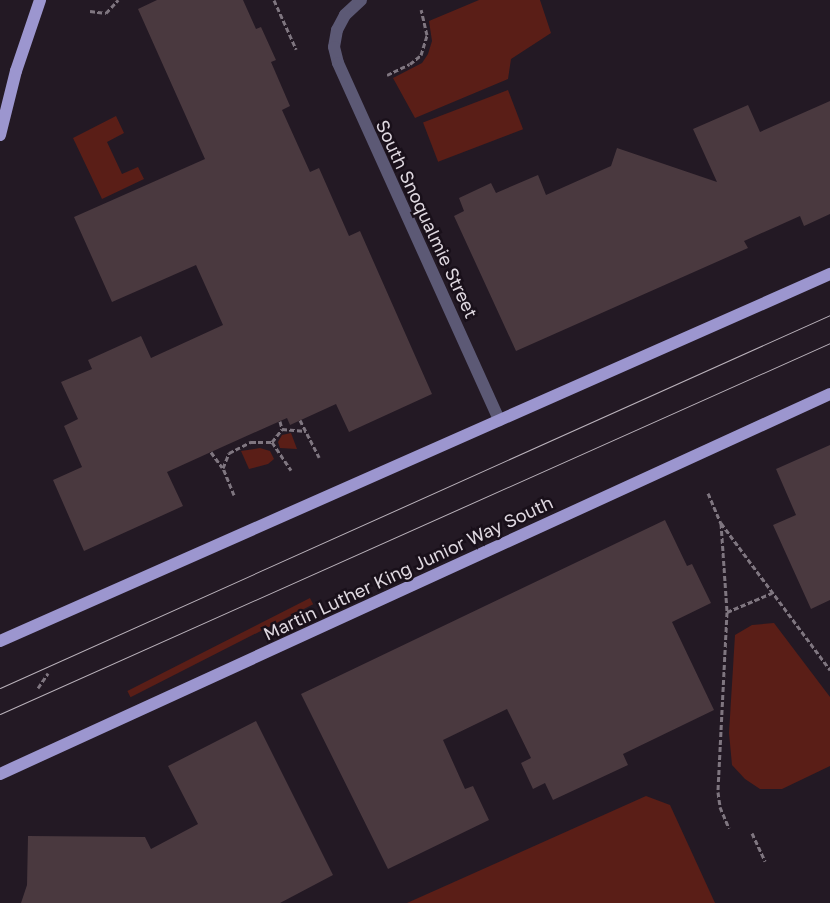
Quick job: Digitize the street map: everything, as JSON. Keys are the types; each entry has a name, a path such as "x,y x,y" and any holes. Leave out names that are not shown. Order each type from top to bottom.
{"main road":[{"path":"0,135 16,71 40,0"},
{"path":"0,641 830,274"},
{"name":"Martin Luther King Junior Way South","path":"0,774 830,394"}],"street":[{"name":"South Snoqualmie Street","path":"361,0 345,15 337,30 334,47 343,76 499,420"}],"path":[{"path":"90,11 106,13 118,0"},
{"path":"274,0 296,49"},
{"path":"387,75 410,64 421,55 426,35 421,10"},
{"path":"300,420 319,457"},
{"path":"280,421 282,429"},
{"path":"282,429 306,431"},
{"path":"272,442 282,429"},
{"path":"234,442 237,448"},
{"path":"222,468 229,453 237,448 251,442 272,442"},
{"path":"272,442 291,470"},
{"path":"211,452 222,468 234,495"},
{"path":"708,493 721,522 830,670"},
{"path":"721,522 727,612 718,792 720,807 730,828"},
{"path":"727,612 772,593"},
{"path":"38,688 48,673"},
{"path":"752,833 765,861"}],"shaded area":[{"path":"479,0 540,0 551,33 511,59 508,79 415,118 393,78 422,63 428,54 432,41 429,21"},
{"path":"508,90 523,129 438,162 423,123"},
{"path":"116,116 124,133 107,142 122,174 138,167 144,179 102,199 73,138"},
{"path":"291,433 297,449 280,448 278,442 282,435"},
{"path":"260,448 270,451 274,459 268,464 249,469 241,451"},
{"path":"310,598 313,604 131,697 127,691"},
{"path":"774,623 830,697 830,766 782,789 760,789 745,779 732,765 729,733 735,635 752,625"},
{"path":"646,796 670,805 715,903 407,903"}],"building":[{"path":"157,0 243,0 256,29 261,27 276,60 271,62 290,106 282,110 310,172 319,168 349,236 360,231 432,394 349,432 336,404 290,425 287,418 211,452 167,472 183,506 84,551 53,480 82,467 64,426 78,419 61,382 92,369 88,360 141,336 151,358 223,325 196,265 112,302 74,217 205,159 138,9"},
{"path":"830,101 830,214 804,226 800,216 744,241 748,248 516,351 454,216 464,211 459,198 491,183 496,193 538,175 546,195 611,166 617,148 717,182 693,129 748,105 760,132"},
{"path":"830,445 830,600 811,609 773,525 796,515 776,469"},
{"path":"665,520 687,566 692,564 711,603 672,622 714,710 623,754 628,765 553,800 545,783 533,789 521,763 531,758 507,709 443,740 465,789 473,786 489,820 388,869 301,694"},
{"path":"256,721 333,875 280,903 21,903 27,885 28,836 145,837 151,849 198,824 168,766"}],"tram line":[{"path":"0,688 830,315"},
{"path":"0,714 830,343"}]}
